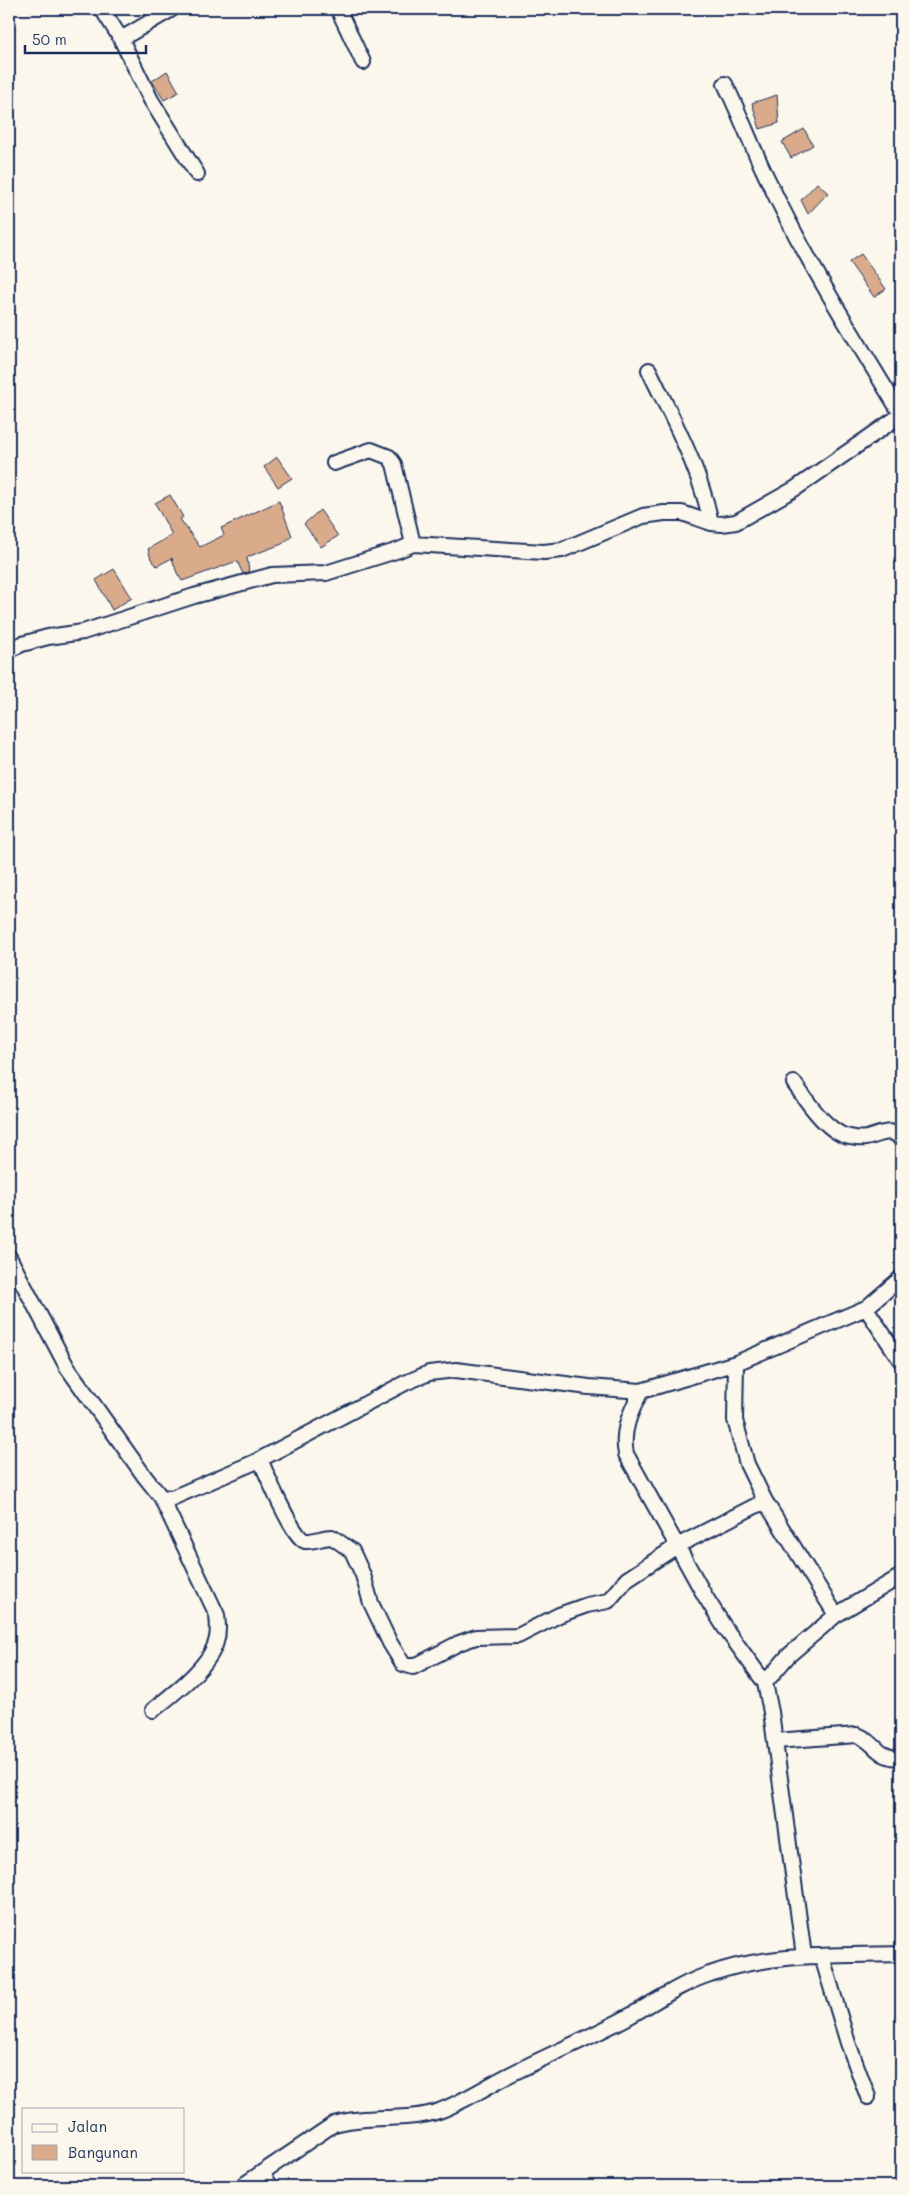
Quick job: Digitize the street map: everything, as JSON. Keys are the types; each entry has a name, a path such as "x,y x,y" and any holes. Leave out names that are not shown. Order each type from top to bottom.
{"street":[{"path":"102,9 121,39 151,100 197,174"},
{"path":"121,39 172,9"},
{"path":"338,9 363,62"},
{"path":"9,650 22,644 48,637 83,632 194,596 272,575 326,572 413,544 544,552 562,550 581,544 643,516 682,513 711,523 736,522 796,488 901,415 796,234 768,181 740,113 725,84"},
{"path":"649,370 696,466 705,492 711,523"},
{"path":"334,463 371,450 389,457 394,464 413,544"},
{"path":"794,1083 805,1100 837,1132 847,1137 864,1138 890,1132 896,1133 901,1140"},
{"path":"9,1257 68,1367 161,1497 217,1615 216,1642 211,1653 204,1663 175,1692 153,1710"},
{"path":"161,1497 172,1498 183,1495 260,1459 405,1383 429,1373 456,1370 589,1387 641,1391 736,1362 866,1308 901,1278"},
{"path":"866,1308 901,1361"},
{"path":"736,1362 735,1420 747,1464 765,1502 836,1615"},
{"path":"641,1391 625,1430 624,1444 626,1454 725,1628 765,1682 775,1741 804,1956"},
{"path":"260,1459 299,1538 304,1541 332,1537 352,1551 390,1643 403,1664 408,1667 417,1666 459,1643 476,1638 518,1636 559,1615 587,1605 608,1601 627,1579 677,1546 765,1502"},
{"path":"765,1682 788,1656 836,1615 901,1576"},
{"path":"775,1741 857,1735 862,1736 882,1754 901,1758"},
{"path":"242,2186 334,2124 352,2119 436,2112 463,2101 511,2074 602,2030 681,1986 710,1973 769,1959 804,1956 901,1954"},
{"path":"822,1957 848,2043 868,2098"},
{"path":"263,2173 270,2186"}],"building":[{"path":"167,71 179,92 164,100 152,81"},
{"path":"777,95 779,123 760,129 752,103"},
{"path":"804,129 813,145 791,158 782,142"},
{"path":"817,183 828,193 808,214 801,200"},
{"path":"861,254 886,289 874,297 849,262"},
{"path":"277,457 292,478 278,487 264,467"},
{"path":"170,495 183,517 180,519 200,547 224,535 221,528 279,501 292,536 282,544 247,557 249,572 243,574 237,561 182,581 172,558 157,566 151,559 148,549 172,535 155,503"},
{"path":"320,510 338,536 321,547 304,524"},
{"path":"114,569 132,598 112,610 96,580"}]}
